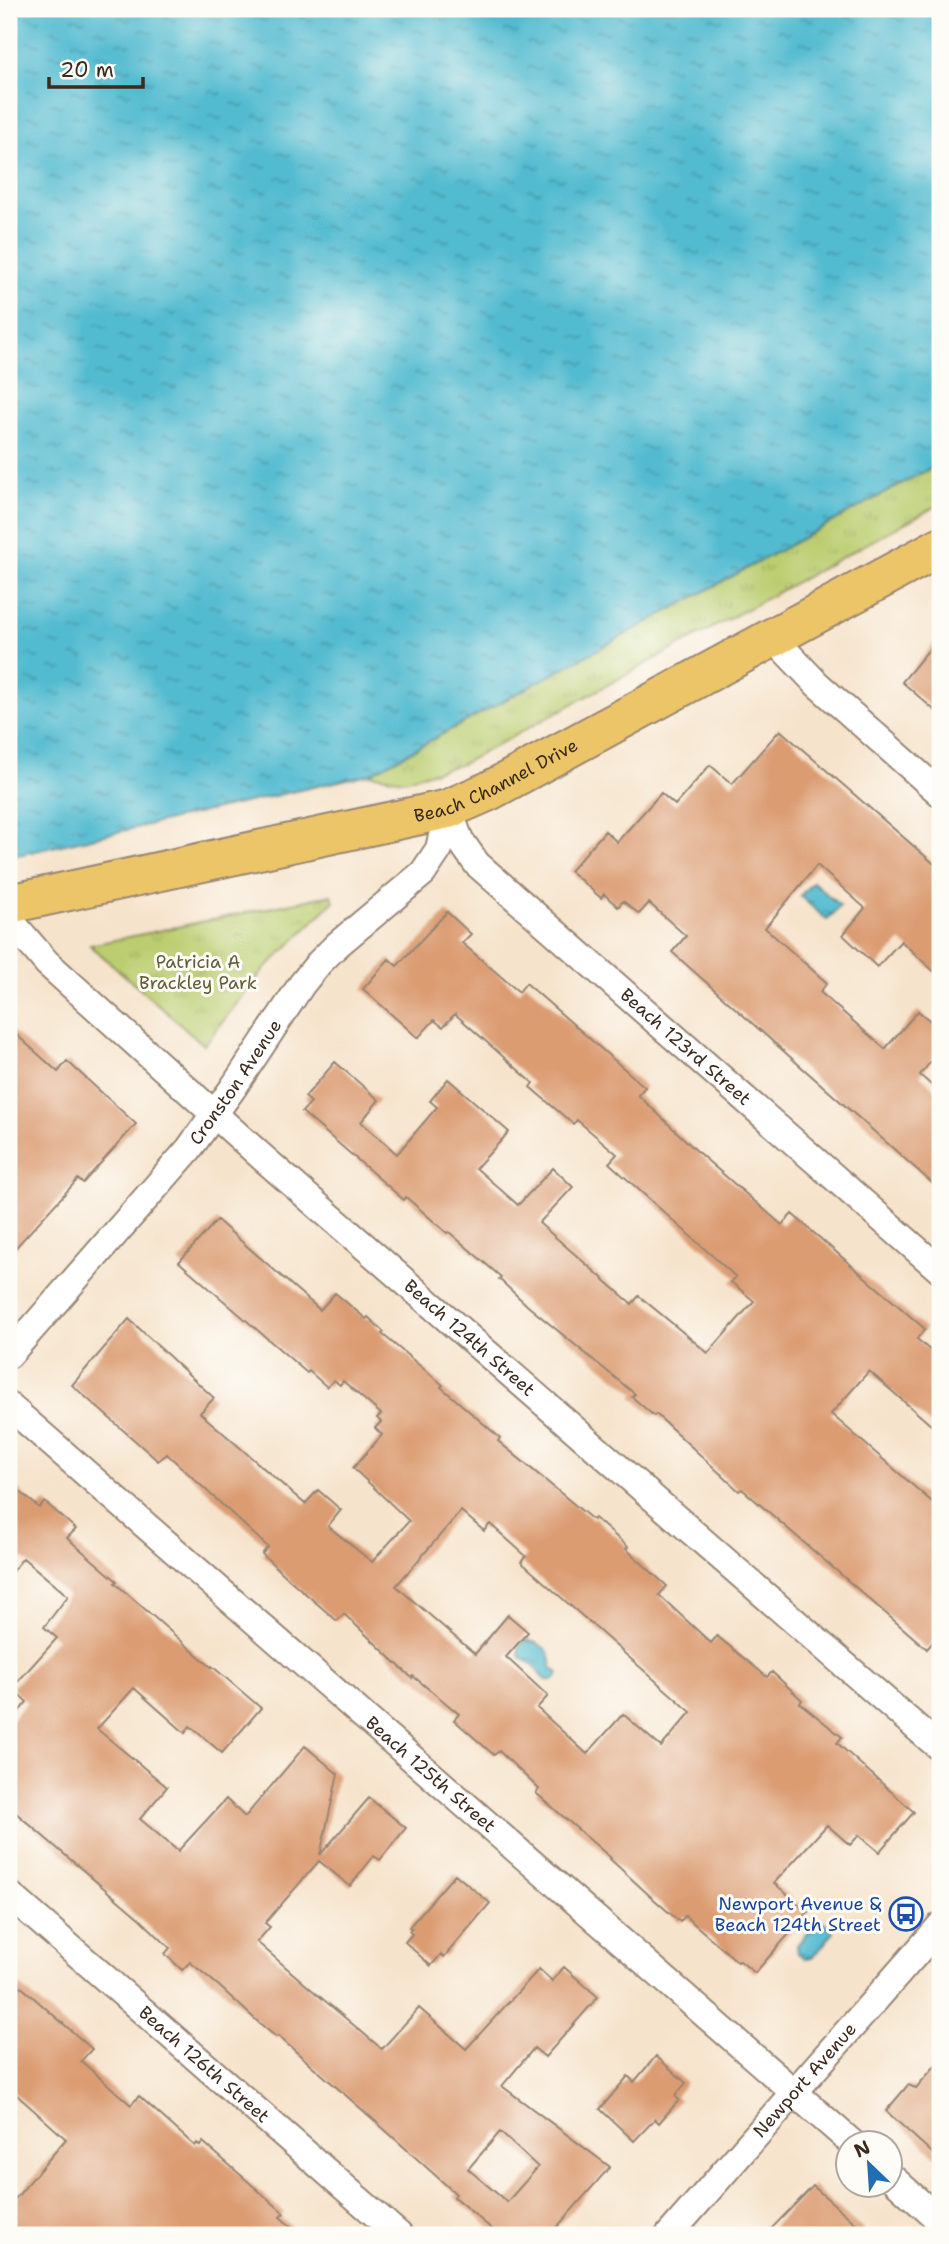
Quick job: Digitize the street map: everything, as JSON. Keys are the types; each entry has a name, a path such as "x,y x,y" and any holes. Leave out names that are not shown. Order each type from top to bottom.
{"main road":[{"name":"Beach Channel Drive","path":"9,904 448,808 489,791 940,547"}],"street":[{"path":"773,638 817,684 940,793"},
{"name":"Cronston Avenue","path":"9,1354 215,1115 286,1007 319,963 423,873 433,861 442,840 448,808"},
{"name":"Beach 123rd Street","path":"448,808 460,840 477,864 940,1270"},
{"name":"Beach 124th Street","path":"9,919 47,963 215,1115 940,1748"},
{"name":"Beach 125th Street","path":"9,1406 834,2129"},
{"name":"Beach 126th Street","path":"9,1894 399,2235"},
{"name":"Newport Avenue","path":"669,2235 940,1926"},
{"path":"904,2189 940,2221"}],"green space":[{"path":"940,463 940,504 462,764 403,780 369,774"},
{"name":"Patricia A Brackley Park","path":"331,895 334,901 263,971 204,1045 90,945"}],"water":[{"path":"9,9 940,9 940,463 369,774 9,857"},
{"path":"813,882 840,906 827,920 800,896"},
{"path":"526,1640 537,1643 548,1652 551,1667 559,1673 557,1678 546,1680 532,1664 519,1656 519,1646"},
{"path":"819,1919 834,1932 812,1958 805,1958 798,1953 797,1945"}],"building":[{"path":"940,636 940,715 902,682"},
{"path":"780,730 940,869 940,977 901,941 877,967 843,935 865,908 817,865 765,928 827,983 820,992 885,1049 918,1011 940,1029 940,1050 920,1075 940,1093 940,1190 672,952 686,936 649,903 639,914 623,901 618,907 604,894 601,898 570,871 605,831 617,842 661,793 675,805 710,765 732,784"},
{"path":"447,912 471,934 462,943 519,992 526,983 645,1087 638,1095 701,1155 782,1225 792,1214 925,1329 917,1339 940,1359 940,1433 869,1371 831,1414 940,1509 940,1634 927,1649 742,1489 739,1491 656,1414 654,1416 632,1397 635,1394 529,1307 499,1279 501,1277 449,1232 406,1197 404,1200 302,1112 311,1102 305,1097 335,1062 379,1100 361,1122 397,1154 437,1107 430,1101 448,1079 509,1132 476,1168 518,1205 553,1168 573,1187 539,1223 632,1304 639,1296 708,1353 754,1301 731,1282 736,1277 609,1163 617,1154 577,1120 573,1124 530,1087 533,1083 455,1014 443,1027 434,1020 418,1038 363,989 389,959 397,966"},
{"path":"9,1028 58,1072 67,1061 136,1124 83,1183 78,1179 9,1255"},
{"path":"217,1220 320,1310 335,1293 366,1319 368,1317 384,1332 382,1334 500,1438 498,1441 628,1547 626,1549 667,1586 659,1595 711,1643 717,1636 767,1677 772,1672 802,1700 800,1703 842,1737 837,1743 914,1812 879,1852 859,1835 850,1845 827,1825 774,1883 808,1912 755,1973 738,1962 685,1916 680,1922 536,1793 539,1789 499,1751 494,1755 454,1720 459,1714 413,1676 412,1678 344,1614 337,1621 290,1580 262,1554 268,1547 167,1454 158,1461 72,1385 129,1319 214,1398 200,1413 305,1504 318,1490 341,1510 328,1526 372,1562 409,1521 353,1468 382,1435 375,1428 381,1422 377,1418 381,1414 343,1381 340,1385 334,1380 327,1387 309,1371 307,1373 179,1262","holes":["461,1511 484,1531 490,1524 526,1556 521,1562 691,1712 661,1747 623,1714 587,1754 537,1708 548,1696 506,1657 528,1632 508,1615 475,1654 396,1586"]},
{"path":"9,1482 39,1508 45,1502 76,1529 67,1538 117,1581 115,1583 261,1708 222,1753 190,1726 185,1733 134,1688 97,1729 167,1787 140,1819 178,1851 226,1799 245,1817 305,1746 338,1774 320,1855 369,1798 406,1828 380,1860 374,1856 350,1886 319,1861 265,1923 270,1927 257,1942 382,2049 419,2008 466,2049 539,1969 552,1981 564,1967 598,1997 545,2057 534,2048 502,2086 610,2167 550,2235 499,2235 454,2197 456,2194 374,2120 219,1986 190,1962 182,1970 165,1954 170,1948 140,1919 9,1807 9,1723 27,1702 12,1688 57,1638 44,1627 68,1596 23,1558 9,1575","holes":["500,2132 538,2167 507,2202 468,2169"]},
{"path":"455,1874 490,1903 444,1957 441,1954 431,1966 405,1942 412,1934 409,1927"},
{"path":"9,1976 92,2049 81,2061 131,2105 139,2096 195,2146 197,2143 200,2146 203,2142 284,2213 280,2217 301,2235 9,2235 9,2206 66,2139 9,2088"},
{"path":"656,2056 686,2083 675,2096 679,2100 659,2123 655,2119 634,2141 600,2109 628,2076 634,2082"},
{"path":"940,2060 940,2160 886,2111 908,2085 916,2088"},
{"path":"813,2186 869,2235 765,2235"}],"place":[{"name":"Newport Avenue & Beach 124th Street","path":"906,1914"}]}
